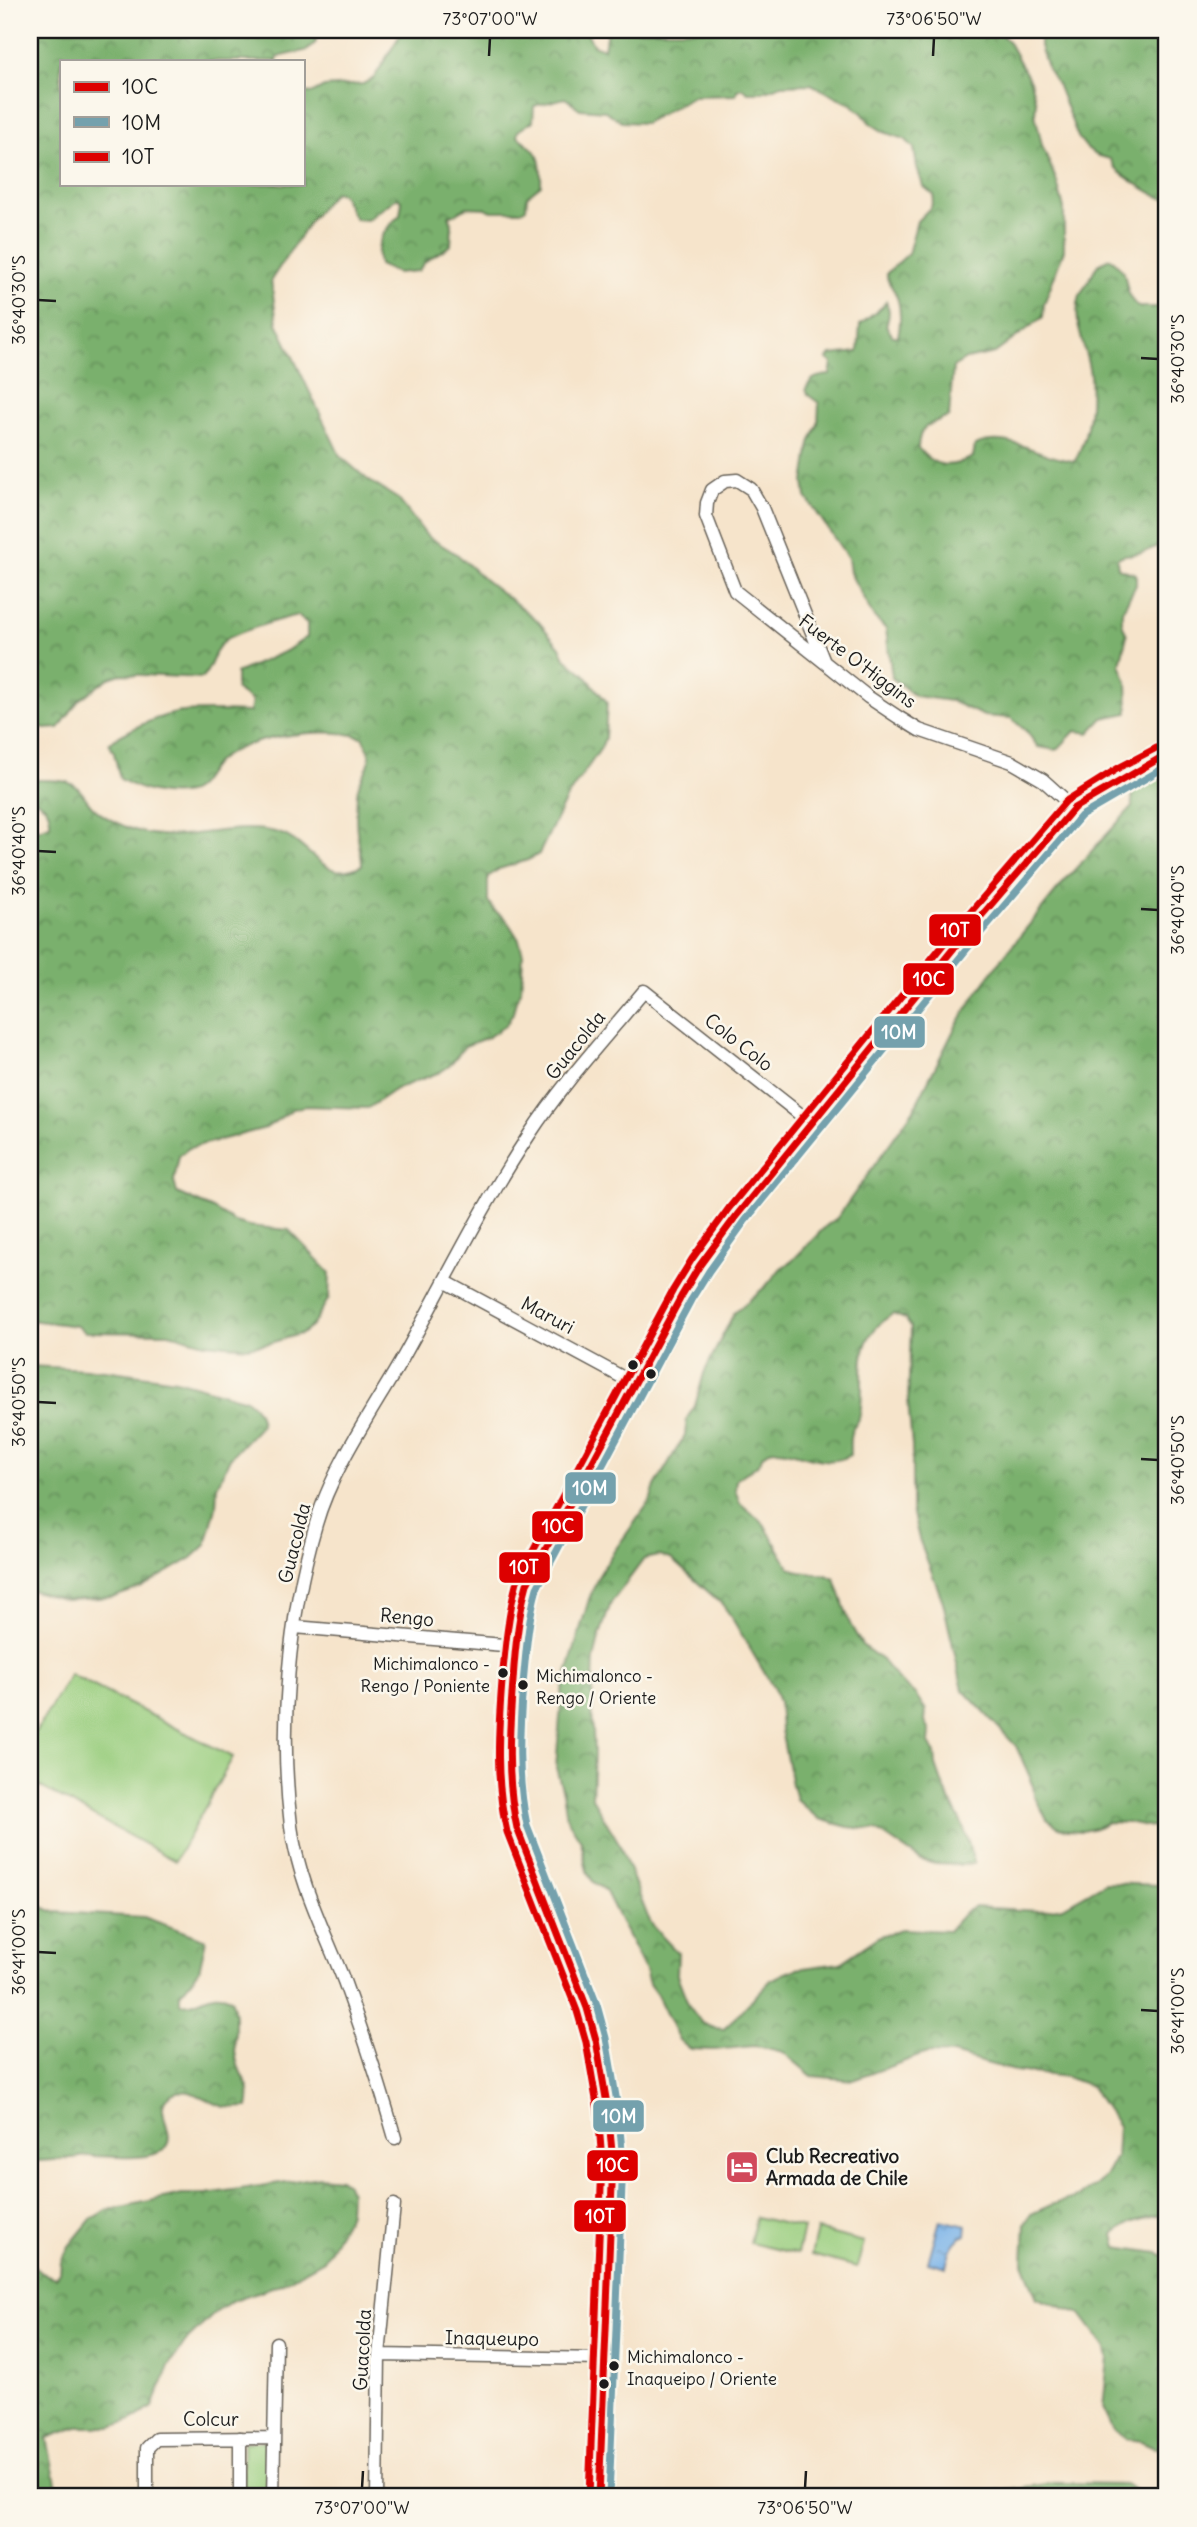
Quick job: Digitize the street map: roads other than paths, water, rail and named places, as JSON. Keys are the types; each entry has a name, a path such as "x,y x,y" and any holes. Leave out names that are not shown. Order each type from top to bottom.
{"main road":[{"path":"599,2497 613,2162 608,2110 596,2040 587,2008 517,1828 508,1784 515,1646 518,1618 527,1584 633,1382 701,1265 811,1123 958,943 1074,808 1126,775 1167,754"}],"street":[{"name":"Fuerte O'Higgins","path":"824,662 762,508 751,489 737,480 725,481 712,489 706,516 735,591 824,662 867,696 919,730 1012,762 1043,780 1074,808"},
{"name":"Colo Colo","path":"644,991 811,1123"},
{"name":"Guacolda","path":"395,2138 349,1996 302,1875 292,1828 286,1762 288,1691 295,1627 316,1521 334,1478 530,1133 644,991"},
{"name":"Maruri","path":"446,1282 633,1382"},
{"name":"Rengo","path":"295,1627 515,1646"},
{"name":"Guacolda","path":"377,2497 379,2355 394,2205"},
{"path":"273,2497 276,2343"},
{"name":"Inaqueupo","path":"379,2355 604,2359"},
{"path":"240,2438 240,2497"},
{"name":"Colcur","path":"147,2497 146,2448 156,2439 273,2438"}],"water":[{"path":"940,2220 967,2226 966,2235 952,2247 946,2267 928,2262"}],"place":[{"name":"Michimalonco - Rengo / Poniente","path":"503,1673"},
{"name":"Michimalonco - Rengo / Oriente","path":"523,1685"},
{"name":"Club Recreativo Armada de Chile","path":"742,2167"},
{"name":"Michimalonco - Inaqueipo / Oriente","path":"614,2366"}]}
